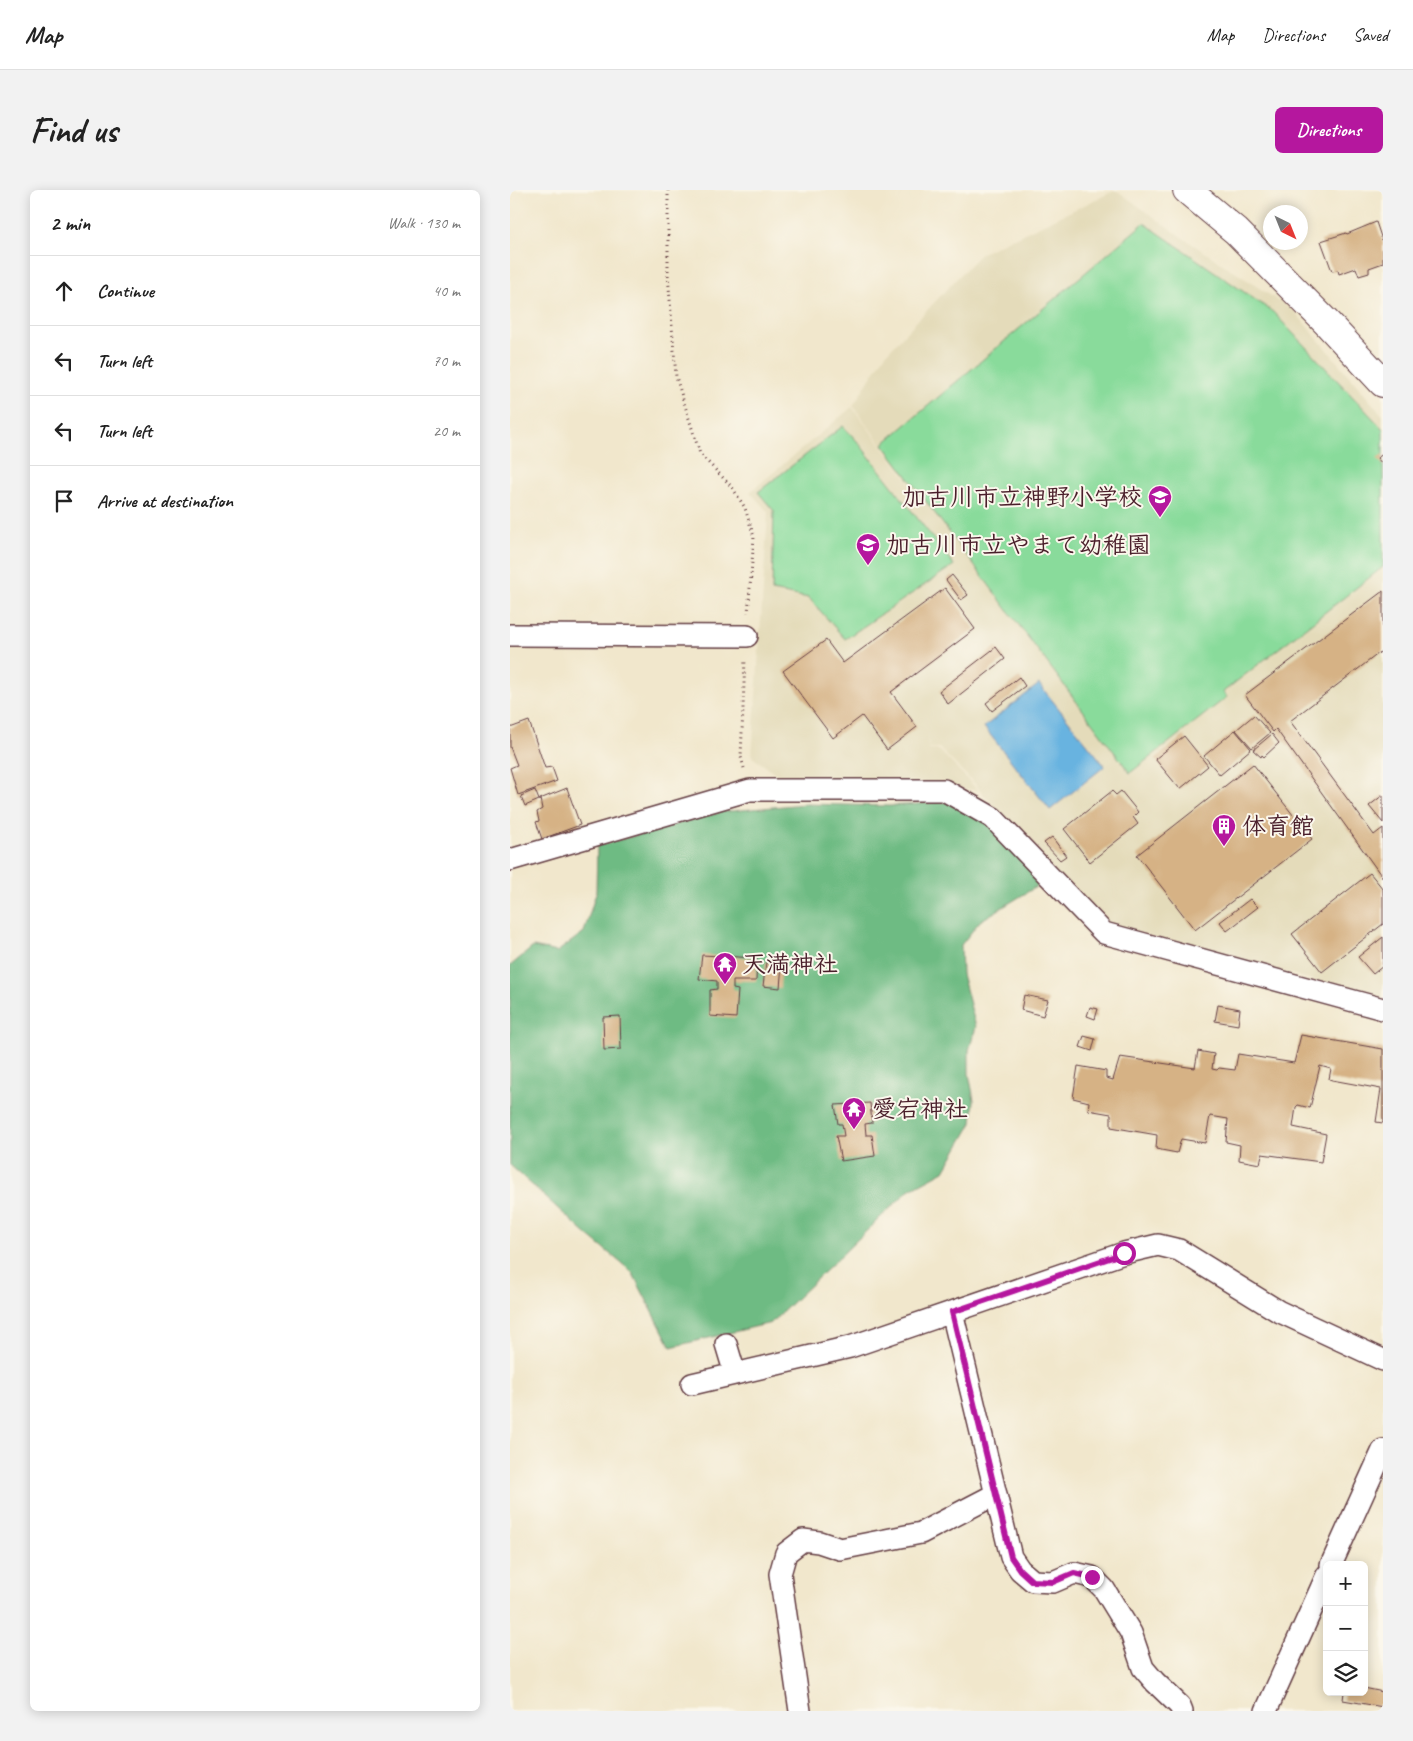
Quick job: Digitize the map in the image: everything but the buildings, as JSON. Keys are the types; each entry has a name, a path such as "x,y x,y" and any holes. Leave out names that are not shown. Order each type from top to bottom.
{"main road":[{"path":"1187,190 1236,231 1327,323 1383,384"}],"street":[{"path":"510,634 747,636"},
{"path":"510,860 750,790 944,790 993,818 1104,933 1383,1009"},
{"path":"692,1384 850,1347 1124,1253 1158,1245 1179,1250 1278,1311 1383,1360"},
{"path":"952,1312 1011,1557 1020,1570 1032,1581 1053,1582 1074,1573 1092,1577 1104,1589 1131,1633 1144,1668 1155,1682 1180,1706 1182,1711"},
{"path":"726,1344 734,1374"},
{"path":"1333,1561 1383,1450"},
{"path":"800,1711 780,1574 786,1553 803,1540 819,1542 840,1549 921,1534 996,1494"},
{"path":"1266,1711 1323,1584"}],"path":[{"path":"668,190 668,274 676,377 700,454 732,487 745,508 754,537 741,757 750,790"}],"shaded area":[{"name":"加古川市立神野小学校","path":"1116,190 1183,238 1294,311 1383,416 1383,999 1113,926 1091,911 976,785 939,748 929,748 929,732 928,749 939,750 979,791 925,782 781,777 752,757 768,512 750,492 852,407 936,518 853,406 885,355 980,254"}],"green space":[{"path":"1144,223 1273,312 1383,429 1383,567 1223,692 1227,697 1130,773 883,444"},
{"path":"843,426 857,441 954,565 845,639 809,598 772,591 774,511 758,492"},
{"path":"958,801 973,803 1044,882 980,921 961,945 962,974 976,1027 969,1050 969,1074 974,1100 972,1123 944,1171 909,1190 771,1323 671,1347 632,1272 586,1234 510,1165 510,966 533,947 557,952 584,932 596,893 597,846 721,812 804,804 890,806"}],"water":[{"path":"1039,684 1105,766 1050,810 984,727"}],"place":[{"name":"加古川市立神野小学校","path":"1160,518"},
{"name":"加古川市立やまて幼稚園","path":"868,566"},
{"name":"体育館","path":"1224,847"},
{"name":"天満神社","path":"725,985"},
{"name":"愛宕神社","path":"854,1130"}],"route":[{"path":"1092,1577 1074,1573 1053,1582 1032,1581 1020,1570 1011,1557 952,1312 1124,1253"}]}
